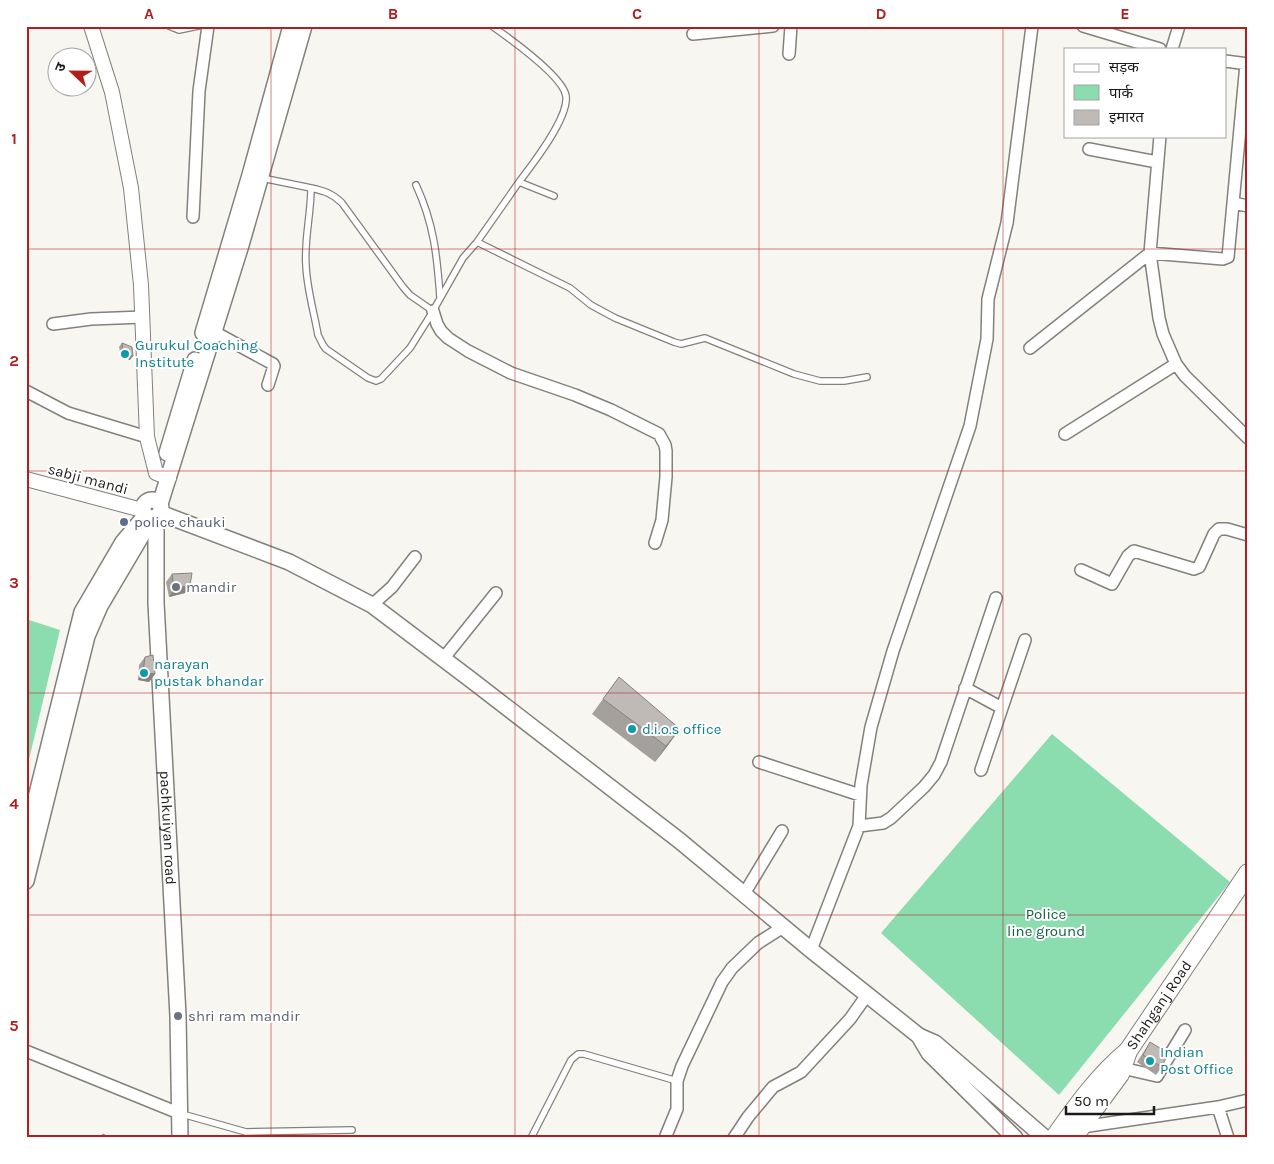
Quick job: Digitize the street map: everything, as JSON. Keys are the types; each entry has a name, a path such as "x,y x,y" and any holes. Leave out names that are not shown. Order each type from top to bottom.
{"main road":[{"path":"26,838 87,636 88,614 100,606 153,511 165,477 174,426 210,330 261,177 291,26"},
{"path":"210,330 276,104 304,26"},
{"path":"153,511 289,562 372,606 470,678 680,841 811,950 919,1036 935,1044 1045,1138"},
{"name":"pachkuiyan road","path":"153,511 156,603 176,959 181,1114 180,1138"},
{"path":"26,881 57,736"},
{"name":"Shahganj Road","path":"1077,1132 1120,1074 1128,1051 1248,873"},
{"path":"919,1036 929,1053 1015,1138"},
{"path":"1054,1138 1108,1067 1128,1051"}],"street":[{"path":"91,26 112,92 132,188 143,317 148,436 156,473 165,477"},
{"path":"193,217 199,91 208,26"},
{"path":"693,34 772,26"},
{"path":"789,54 790,26"},
{"path":"811,950 859,826 860,795 868,740 893,651 970,426 987,339 988,299 1007,223 1032,26"},
{"path":"1083,26 1157,48"},
{"path":"1172,48 1179,26"},
{"path":"1030,348 1150,253 1226,258 1229,254 1233,203 1244,137 1247,64 1226,61"},
{"path":"1160,138 1150,253 1159,318 1176,364 1197,389 1248,438"},
{"path":"1089,149 1157,162"},
{"path":"1233,203 1248,206"},
{"path":"433,311 441,331 459,346 511,373 575,394 659,434 666,451 666,478 662,520 655,542"},
{"path":"53,324 91,319 143,317"},
{"path":"210,330 273,364 273,373 268,385"},
{"path":"1066,434 1176,364"},
{"path":"26,391 68,413 148,436"},
{"name":"sabji mandi","path":"26,479 153,511"},
{"path":"1081,570 1112,584 1128,556 1134,551 1194,569 1199,566 1214,534 1219,529 1227,529 1248,535"},
{"path":"372,606 392,587 415,557"},
{"path":"443,659 496,593"},
{"path":"859,826 883,823 891,818 934,776 941,762 996,598"},
{"path":"981,770 1025,640"},
{"path":"965,688 1002,708"},
{"path":"759,762 860,795"},
{"path":"744,894 782,831"},
{"path":"666,1138 677,1109 677,1081 682,1066 722,982 732,968 758,943 783,927"},
{"path":"734,1138 748,1117 773,1087 801,1072 850,1019 868,995"},
{"path":"1122,1068 1156,1076 1185,1030"},
{"path":"26,1051 181,1114"},
{"path":"1077,1132 1248,1100"},
{"path":"1218,1107 1228,1138"}],"lane":[{"path":"169,26 179,30 198,26"},
{"path":"311,188 306,265 318,335 326,349 368,378 376,381 410,348 464,258 558,125 566,104 566,96 562,87 540,64 492,26"},
{"path":"261,177 327,192 335,196 403,287 410,295 433,311"},
{"path":"519,182 554,196"},
{"path":"416,185 425,205 434,238 440,298"},
{"path":"477,242 570,288 591,305 615,318 674,342 682,344 705,338 794,374 820,380 844,381 867,377"},
{"path":"531,1138 571,1060 578,1054 584,1054 677,1081"},
{"path":"181,1114 246,1132 352,1130"}],"green space":[{"path":"26,619 60,630 26,772"},
{"name":"Police line ground","path":"1052,734 1230,882 1059,1095 881,933"}],"building":[{"path":"122,343 132,347 133,356 123,352"},
{"path":"192,573 190,585 174,589 172,574"},
{"path":"153,655 155,674 143,672 145,657"},
{"path":"619,677 680,729 666,746 603,699"},
{"path":"1150,1042 1168,1053 1162,1067 1143,1055"},
{"path":"103,1134 110,1138 101,1138"}],"place":[{"name":"Gurukul Coaching Institute","path":"125,354"},
{"name":"police chauki","path":"124,522"},
{"name":"mandir","path":"176,587"},
{"name":"narayan pustak bhandar","path":"144,673"},
{"name":"d.i.o.s office","path":"632,729"},
{"name":"shri ram mandir","path":"178,1016"},
{"name":"Indian Post Office","path":"1150,1061"}]}
